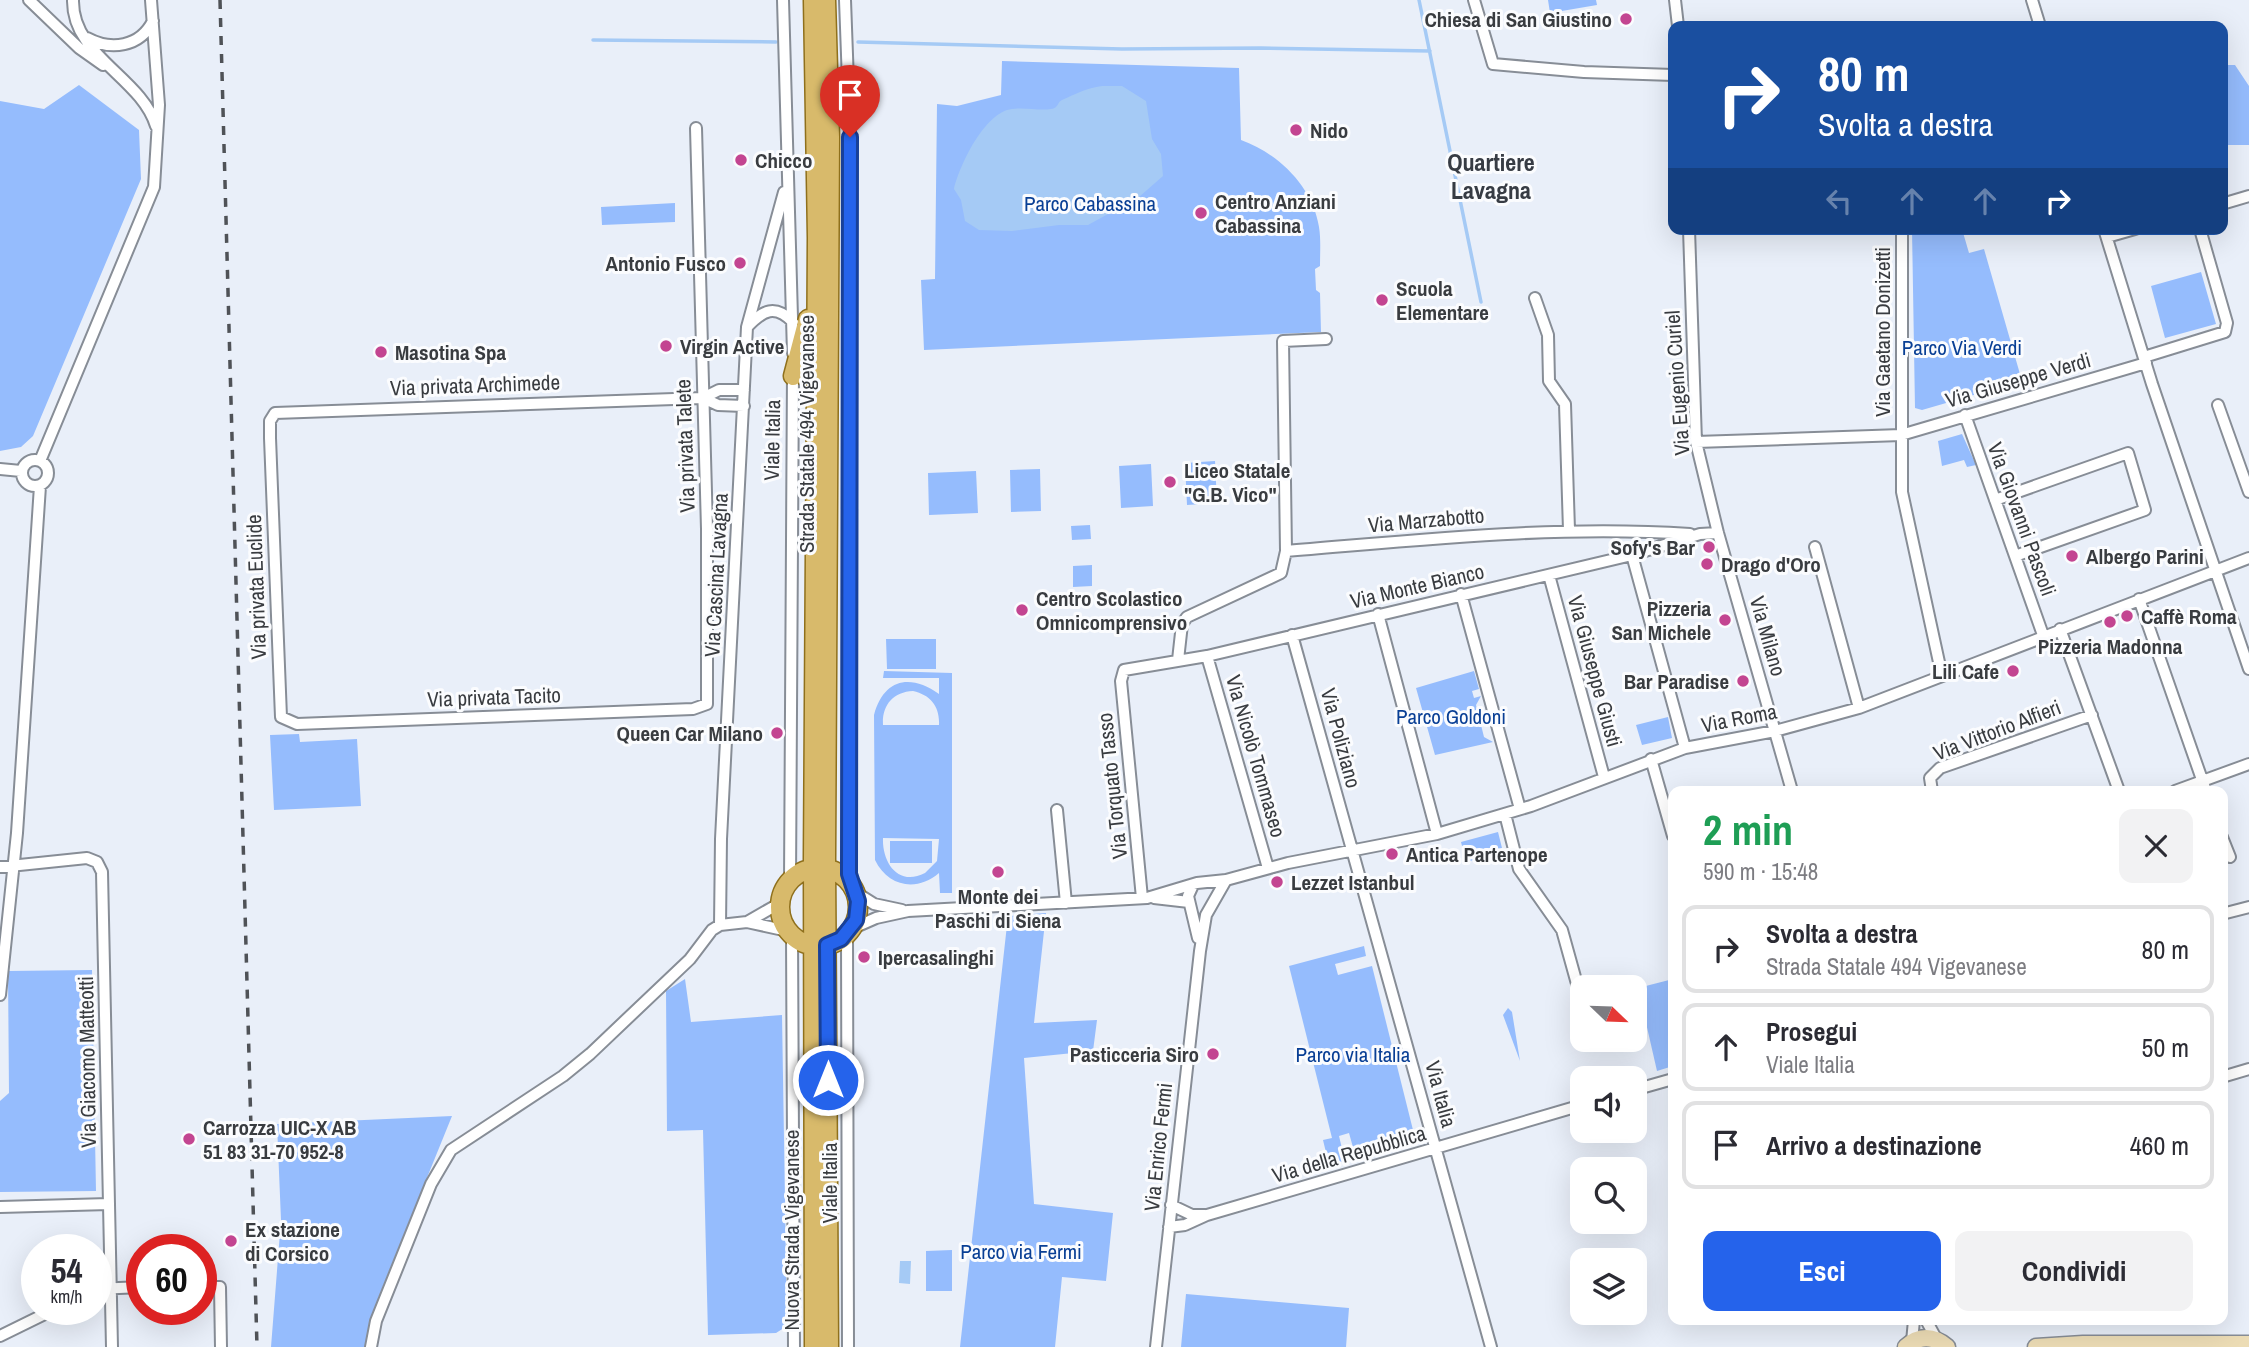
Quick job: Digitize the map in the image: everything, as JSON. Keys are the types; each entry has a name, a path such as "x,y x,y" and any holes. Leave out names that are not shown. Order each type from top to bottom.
{"main road":[{"name":"Strada Statale 494 Vigevanese","path":"813,0 817,197 820,945"},
{"name":"Strada Statale 494 Vigevanese","path":"820,868 830,137 826,0"},
{"path":"793,376 808,326 809,236 817,197"},
{"path":"820,868 853,888 858,911 849,932 820,945 790,933 781,914 786,888 820,868"},
{"name":"Nuova Strada Vigevanese","path":"820,945 832,1347"},
{"name":"Nuova Strada Vigevanese","path":"813,1347 820,945"}],"street":[{"path":"29,0 79,48 113,72 145,102 157,131"},
{"path":"73,0 82,32 113,72"},
{"path":"40,461 151,198 156,177 159,105 151,0"},
{"name":"Viale Italia","path":"783,0 793,322 786,888"},
{"path":"845,0 850,137 853,888 874,904 908,911"},
{"path":"1474,0 1493,64 1584,72 1668,75"},
{"path":"1675,0 1677,21"},
{"path":"2032,0 2038,21"},
{"path":"82,32 106,45 124,45 142,36 153,21"},
{"name":"Via privata Talete","path":"693,709 705,706 710,696 696,128"},
{"name":"Via Cascina Lavagna","path":"720,925 721,839 747,327 788,169"},
{"path":"2228,202 2249,196"},
{"path":"774,231 780,227 791,231"},
{"name":"Via Eugenio Curiel","path":"1689,235 1696,442 1718,533"},
{"name":"Via Gaetano Donizetti","path":"1902,235 1902,492 1942,676"},
{"path":"2106,235 2249,669"},
{"name":"Via Giuseppe Verdi","path":"1696,442 1901,435 2218,337 2227,328 2202,235"},
{"path":"1535,298 1548,335 1549,382 1564,404 1569,530"},
{"path":"747,327 758,316 775,309 793,322"},
{"path":"1178,660 1182,624 1187,617 1277,578 1281,573 1286,551 1283,341 1326,339"},
{"path":"703,398 719,390 744,390"},
{"path":"703,398 718,405 744,406"},
{"name":"Via privata Archimede","path":"270,438 270,421 275,413 282,410 703,398"},
{"path":"2218,405 2249,492"},
{"name":"Via Giovanni Pascoli","path":"1965,415 2043,635"},
{"name":"Via privata Euclide","path":"270,438 279,708 285,722 297,724"},
{"path":"1996,500 2129,453 2146,510 2015,556"},
{"path":"22,471 28,462 40,461"},
{"path":"0,995 14,865 40,486 46,480 48,471 40,461"},
{"path":"0,470 22,471"},
{"path":"22,471 29,485 40,486"},
{"name":"Via Marzabotto","path":"1286,551 1569,530 1609,529 1700,534"},
{"name":"Via Monte Bianco","path":"1124,670 1207,656 1633,555 1700,534 1718,533"},
{"name":"Via Milano","path":"1718,533 1790,786"},
{"path":"1815,547 1859,708"},
{"path":"1633,555 1685,748"},
{"name":"Via Roma","path":"1207,883 1437,834 1520,809 1685,748 1775,731 1859,708 2249,558"},
{"name":"Via Giuseppe Giusti","path":"1549,575 1604,777"},
{"path":"1461,594 1520,809"},
{"path":"2139,599 2205,786 2249,764"},
{"path":"1378,614 1437,834"},
{"path":"2060,629 2117,786"},
{"name":"Via Poliziano","path":"1292,635 1354,851"},
{"name":"Via Nicolò Tommaseo","path":"1207,656 1268,868"},
{"name":"Via Torquato Tasso","path":"1124,670 1121,681 1145,898"},
{"name":"Via privata Tacito","path":"297,724 693,709"},
{"name":"Via Vittorio Alfieri","path":"1931,786 1930,778 1940,768 2092,715"},
{"path":"1651,759 1668,818"},
{"path":"1057,810 1066,904"},
{"path":"1505,814 1519,869 1562,930 1574,975"},
{"name":"Via Italia","path":"1354,851 1491,1347"},
{"path":"2228,852 2230,857"},
{"name":"Via Giacomo Matteotti","path":"0,867 87,858 97,862 102,872 110,1234"},
{"path":"1145,898 1191,904 1200,911 1210,909 1226,880"},
{"path":"849,932 876,918 908,911 1145,898 1207,883 1217,895"},
{"path":"1191,904 1188,896 1193,885"},
{"path":"747,922 775,906 786,888"},
{"name":"Via Enrico Fermi","path":"1191,904 1200,951"},
{"path":"2228,912 2249,907"},
{"name":"Via Enrico Fermi","path":"1156,1347 1200,951 1210,909"},
{"path":"371,1347 376,1321 431,1184 451,1150 563,1076 590,1054 690,959 712,930 720,925 747,922 790,933"},
{"name":"Viale Italia","path":"848,1347 849,932"},
{"name":"Viale Italia","path":"790,933 793,1347"},
{"path":"2228,1075 2249,1069"},
{"path":"1647,1086 1668,1080"},
{"name":"Via della Repubblica","path":"1169,1227 1185,1225 1207,1215 1570,1109"},
{"path":"0,1207 109,1204"},
{"path":"1171,1205 1192,1215 1207,1215"},
{"path":"217,1287 220,1287 221,1347"},
{"path":"0,1336 22,1325"},
{"name":"Via Giacomo Matteotti","path":"112,1325 112,1347"},
{"path":"1909,1344 1913,1325"},
{"path":"1929,1325 1942,1343"},
{"path":"1909,1344 1924,1338 1942,1343"},
{"path":"2036,1347 2083,1344 2249,1344"}],"green space":[{"path":"1548,0 1596,0 1597,5 1550,13"},
{"name":"Parco Cabassina","path":"1002,61 1239,68 1241,140 1268,153 1292,173 1315,212 1320,236 1320,266 1315,269 1316,290 1320,293 1321,332 924,350 921,280 935,279 937,104 957,106 1001,95"},
{"path":"2228,65 2235,65 2249,86 2249,145 2228,145"},
{"path":"79,85 139,130 141,179 33,436 21,447 0,451 0,101 44,109"},
{"path":"675,203 675,222 602,225 601,207"},
{"name":"Parco Via Verdi","path":"1912,235 1964,235 1969,253 1984,249 2022,381 1922,410 1915,408"},
{"path":"2201,272 2216,324 2165,338 2151,286"},
{"path":"1962,434 1976,465 1967,467 1964,460 1942,466 1938,441"},
{"path":"1215,461 1217,503 1187,505 1185,463"},
{"path":"1151,464 1153,506 1121,508 1119,466"},
{"path":"1040,469 1041,511 1011,512 1010,470"},
{"path":"976,471 978,513 929,515 928,473"},
{"path":"1090,525 1091,539 1072,540 1071,526"},
{"path":"1092,565 1092,586 1073,587 1073,566"},
{"path":"886,639 936,639 936,669 887,669"},
{"path":"884,671 952,673 952,893 940,893 939,873 922,883 904,884 887,876 875,860 874,715 884,693 900,683 918,684 939,694 939,678 883,678","holes":["913,691 925,695 933,703 938,713 939,725 883,725 884,711 890,701 900,694","883,838 939,839 937,861 925,873 907,877 894,870 889,863 885,856"]},
{"name":"Parco Goldoni","path":"1474,671 1479,689 1472,691 1474,698 1481,696 1476,705 1484,737 1493,742 1435,755 1416,688"},
{"path":"1668,717 1672,738 1642,745 1636,725"},
{"path":"299,734 300,742 357,739 361,806 274,810 270,735"},
{"path":"1498,832 1503,852 1466,862 1461,842"},
{"path":"890,841 932,841 932,863 890,863"},
{"name":"Parco via Fermi","path":"1046,913 1034,1023 1097,1020 1093,1051 1024,1058 1034,1204 1113,1213 1106,1281 1062,1277 1055,1347 960,1347 1008,916"},
{"name":"Parco via Italia","path":"1364,946 1366,956 1335,964 1338,975 1372,966 1416,1142 1356,1158 1349,1133 1339,1136 1345,1161 1329,1165 1323,1140 1332,1138 1289,966"},
{"path":"92,970 96,1191 0,1192 0,1101 9,1093 8,971"},
{"path":"685,979 691,1022 782,1015 787,1326 776,1333 708,1335 703,1130 667,1131 666,991"},
{"path":"1668,980 1668,1068 1657,1071 1647,1027 1647,986"},
{"path":"1508,1008 1512,1012 1520,1061 1503,1015"},
{"path":"452,1116 379,1296 365,1347 271,1347 281,1220 277,1124"},
{"path":"952,1250 952,1291 926,1291 926,1251"},
{"path":"1186,1294 1349,1308 1346,1347 1181,1347"}],"shaded area":[{"path":"1102,86 1122,86 1146,101 1152,139 1161,154 1163,176 1139,197 1088,225 1059,225 1012,231 979,230 965,221 961,200 954,189 968,153 992,119 1012,109 1054,108 1062,100"},
{"path":"900,1261 911,1261 910,1284 899,1283"}],"waterway":[{"path":"1419,0 1481,302"},
{"path":"593,40 776,42"},
{"path":"858,42 1122,49 1430,51"}],"railway":[{"path":"220,0 257,1347"}],"place":[{"name":"Chiesa di San Giustino","path":"1626,19"},
{"name":"Nido","path":"1296,130"},
{"name":"Chicco","path":"741,160"},
{"name":"Centro Anziani Cabassina","path":"1201,213"},
{"name":"Antonio Fusco","path":"740,263"},
{"name":"Scuola Elementare","path":"1382,300"},
{"name":"Virgin Active","path":"666,346"},
{"name":"Masotina Spa","path":"381,352"},
{"name":"Liceo Statale \"G.B. Vico\"","path":"1170,482"},
{"name":"Sofy's Bar","path":"1709,547"},
{"name":"Albergo Parini","path":"2072,556"},
{"name":"Drago d'Oro","path":"1707,564"},
{"name":"Centro Scolastico Omnicomprensivo","path":"1022,610"},
{"name":"Caffè Roma","path":"2127,616"},
{"name":"Pizzeria San Michele","path":"1725,620"},
{"name":"Pizzeria Madonna","path":"2110,622"},
{"name":"Lili Cafe","path":"2013,671"},
{"name":"Bar Paradise","path":"1743,681"},
{"name":"Queen Car Milano","path":"777,733"},
{"name":"Antica Partenope","path":"1392,854"},
{"name":"Monte dei Paschi di Siena","path":"998,872"},
{"name":"Lezzet Istanbul","path":"1277,882"},
{"name":"Ipercasalinghi","path":"864,957"},
{"name":"Pasticceria Siro","path":"1213,1054"},
{"name":"Carrozza UIC-X AB 51 83 31-70 952-8","path":"189,1139"},
{"name":"Ex stazione di Corsico","path":"231,1241"}],"district":[{"name":"Quartiere Lavagna","path":"1491,176"}],"route":[{"path":"828,1080 827,945 847,934 858,911 858,901 849,874 850,137"}]}
